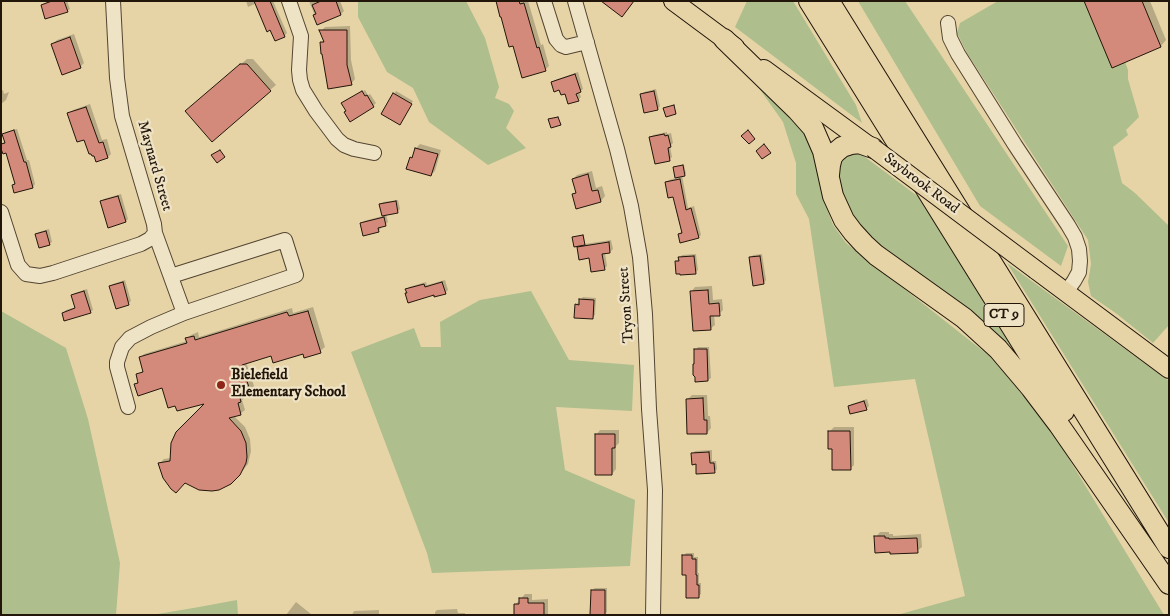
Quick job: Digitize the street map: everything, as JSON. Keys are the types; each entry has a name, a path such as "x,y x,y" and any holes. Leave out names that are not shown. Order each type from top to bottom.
{"highway":[{"name":"CT 9","path":"809,1 1169,582"},
{"name":"CT 9","path":"829,1 1169,548"},
{"path":"724,39 813,128 823,151 834,196 844,220 853,232 876,254 964,318 993,344 1016,369 1059,425 1169,582"},
{"path":"830,183 832,157 842,147 859,143 873,148"}],"main road":[{"name":"Saybrook Road","path":"672,1 1169,369"}],"street":[{"name":"Maynard Street","path":"1,212 18,265 26,274 40,276 53,274 141,244 150,239 155,233 122,116 117,78 113,1"},
{"path":"289,1 301,36 299,70 303,90 337,139 354,149 374,153"},
{"path":"544,1 556,39 561,45 566,47 587,42"},
{"name":"Tryon Street","path":"575,1 618,149 640,257 645,314 654,490 653,615"},
{"path":"948,23 950,38 958,54 1075,237 1079,249 1079,272 1066,292"},
{"path":"155,233 184,312"},
{"path":"128,407 117,368 118,357 122,347 130,338 184,312 296,275 285,240 171,276"}],"green space":[{"path":"358,1 466,1 485,38 499,87 495,98 509,104 514,111 506,128 526,148 488,165 429,122 413,88 387,72 358,17"},
{"path":"747,1 793,1 856,105 862,123 735,27"},
{"path":"858,1 905,1 1068,246 1061,266 980,206"},
{"path":"998,1 1084,1 1112,67 1125,62 1139,117 1126,130 1128,135 1113,147 1122,183 1169,226 1169,325 1153,343 1091,296 1088,282 1091,264 1088,240 967,53 957,33 960,23"},
{"path":"756,84 810,135 824,201 833,225 846,243 992,358 1052,431 1164,615 897,615 965,596 915,379 834,387 809,219 796,194 796,163 783,122"},
{"path":"854,151 861,154 920,198 1018,360 855,225 840,191 837,164 838,161"},
{"path":"1007,263 1169,381 1169,523"},
{"path":"531,291 569,360 634,365 632,411 556,407 565,470 635,500 630,566 432,573 427,553 351,352 414,328 421,347 441,347 440,322 480,300"},
{"path":"1,311 66,348 88,419 120,563 116,615 1,615"},
{"path":"237,600 238,615 152,615 199,607"}],"building":[{"path":"52,1 64,1 68,12 45,19 41,5"},
{"path":"254,1 270,1 285,37 275,41 270,30 267,32"},
{"path":"321,1 336,1 341,15 317,25 313,15 316,14 312,5"},
{"path":"496,1 519,1 520,4 524,3 546,71 522,78 513,46 509,47"},
{"path":"601,1 634,1 622,17"},
{"path":"1084,1 1142,1 1161,47 1112,68"},
{"path":"319,30 347,30 347,65 352,85 328,89 321,54 320,42 324,42"},
{"path":"70,37 81,68 62,75 51,44"},
{"path":"240,64 247,64 271,91 212,142 185,111"},
{"path":"575,74 581,92 576,94 579,101 568,104 565,94 561,95 559,90 554,92 551,82"},
{"path":"362,91 365,96 367,95 374,107 350,122 341,103"},
{"path":"654,91 658,110 644,113 640,94"},
{"path":"393,93 412,104 400,125 381,114"},
{"path":"674,105 676,114 666,117 663,108"},
{"path":"86,107 99,143 103,142 108,158 96,162 94,156 89,154 84,140 77,142 67,113"},
{"path":"558,117 561,125 551,128 548,119"},
{"path":"14,130 33,188 14,193 12,185 15,184 6,153 3,154 1,144 5,143 2,134"},
{"path":"748,130 755,139 749,144 741,136"},
{"path":"664,134 665,136 668,135 671,147 668,148 670,161 655,164 649,137"},
{"path":"764,144 771,153 762,159 756,151"},
{"path":"415,148 438,154 431,176 406,169"},
{"path":"220,150 225,157 217,163 211,155"},
{"path":"683,165 685,176 675,178 673,167"},
{"path":"588,174 592,191 598,190 601,202 576,209 572,194 576,193 572,179"},
{"path":"680,179 686,210 691,208 699,238 680,243 678,234 682,233 673,197 668,198 665,182"},
{"path":"118,196 126,222 108,228 100,201"},
{"path":"396,201 398,213 382,216 379,204"},
{"path":"384,217 386,226 378,228 379,232 363,236 360,223"},
{"path":"46,231 50,245 39,248 35,234"},
{"path":"583,235 585,245 574,247 572,237"},
{"path":"609,242 610,253 602,254 605,270 591,272 589,258 579,260 577,247"},
{"path":"694,256 696,274 676,274 675,261 679,261 678,257"},
{"path":"760,256 764,284 753,286 749,257"},
{"path":"123,282 129,305 116,309 109,286"},
{"path":"442,282 446,294 434,297 434,295 408,303 405,289 424,284 425,287"},
{"path":"708,290 709,304 719,303 720,316 710,316 711,330 693,331 690,291"},
{"path":"84,291 91,313 64,321 62,313 75,308 71,295"},
{"path":"579,299 594,300 593,319 574,318 575,304 579,305"},
{"path":"308,311 321,353 304,358 303,354 273,363 271,356 242,365 251,394 240,398 241,402 238,403 241,415 229,418 241,431 246,443 246,463 240,475 231,484 219,490 199,490 185,483 176,493 163,478 158,463 170,461 171,443 176,432 204,404 177,411 175,406 168,408 162,388 138,396 134,384 138,383 136,374 143,372 139,357 187,343 185,338 194,336 195,340 287,312 289,316"},
{"path":"694,349 707,349 708,381 695,382 693,375"},
{"path":"703,398 704,420 707,420 707,434 687,434 686,399"},
{"path":"864,401 867,410 850,414 848,406"},
{"path":"828,431 850,431 851,470 832,470 832,449 828,449"},
{"path":"595,434 615,434 615,448 612,448 612,475 595,475"},
{"path":"709,452 710,463 714,463 715,473 696,474 696,464 692,465 691,453"},
{"path":"874,536 885,536 885,538 889,539 917,538 918,553 875,553"},
{"path":"682,555 692,555 692,559 696,559 699,598 686,598 686,575 682,575"},
{"path":"591,590 605,590 605,615 590,615"},
{"path":"519,598 528,598 528,603 544,603 544,615 514,615 514,604 519,604"}],"place":[{"name":"Bielefield Elementary School","path":"221,385"}]}
